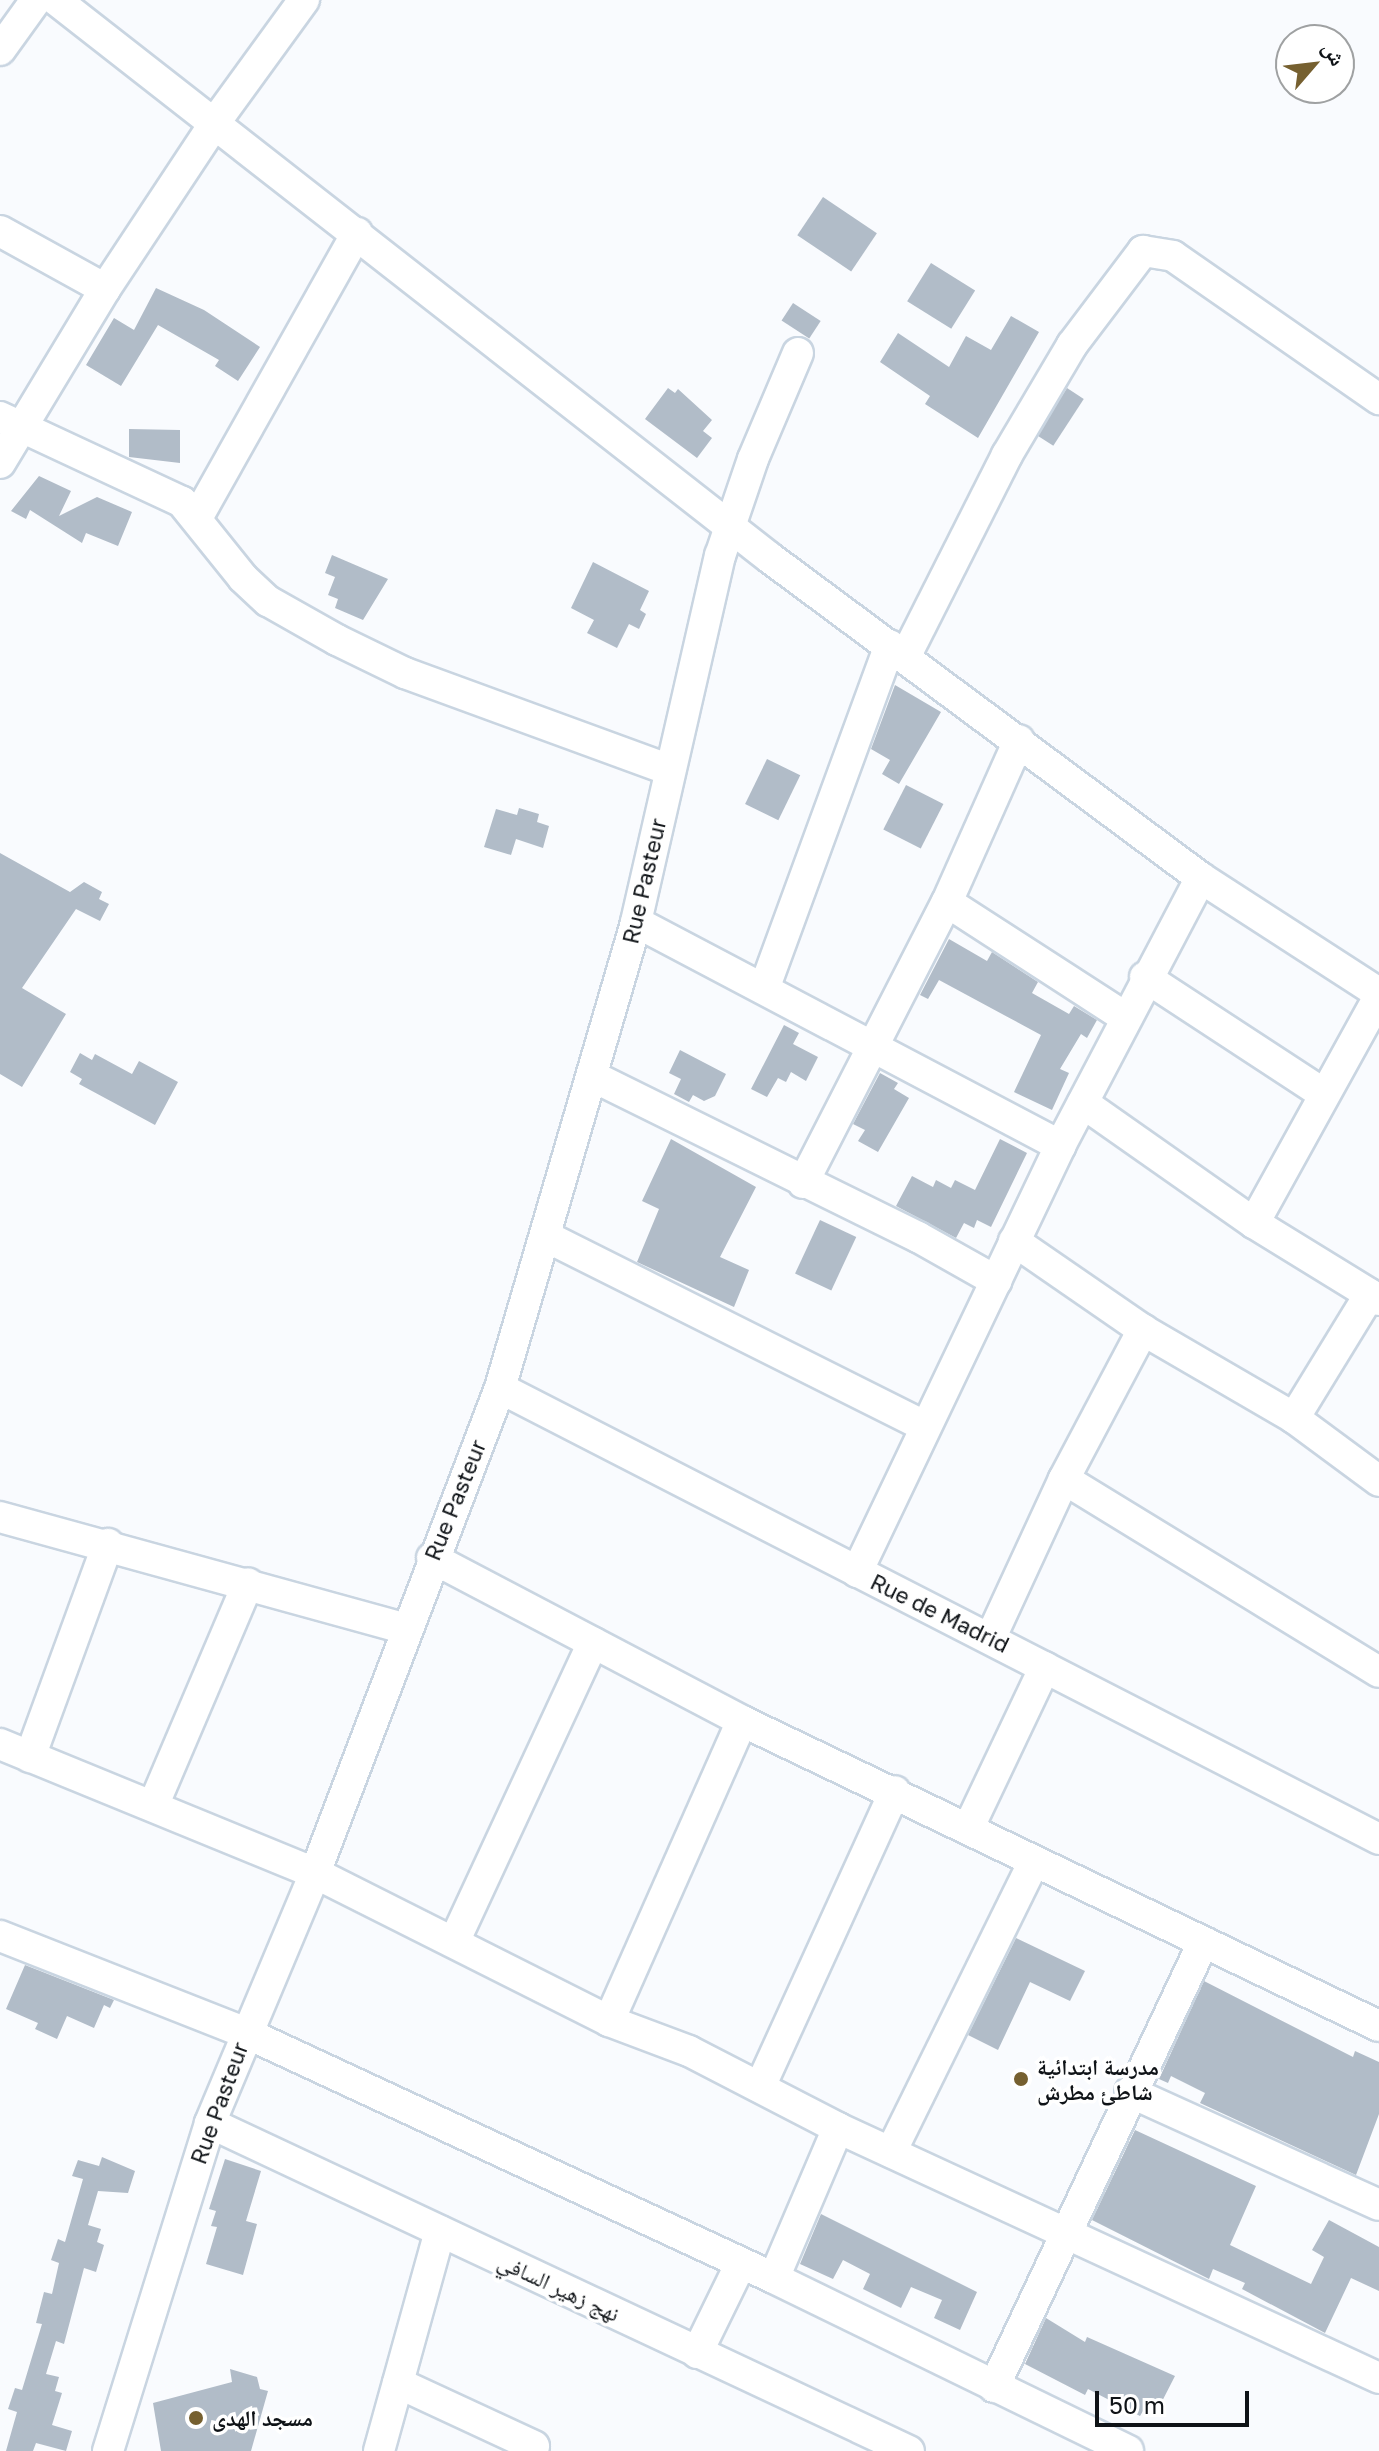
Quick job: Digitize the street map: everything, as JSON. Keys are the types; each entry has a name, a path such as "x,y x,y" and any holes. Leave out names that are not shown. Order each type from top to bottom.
{"street":[{"path":"0,50 36,0"},
{"path":"56,0 216,121 729,526 1201,878 1379,995 1254,1223"},
{"path":"0,463 11,422 105,289 216,121 304,0"},
{"path":"0,231 105,289"},
{"path":"197,518 357,233"},
{"path":"764,989 898,651 1072,345 1143,251 1173,256 1379,399"},
{"name":"Rue Pasteur","path":"108,2451 210,2123 244,2032 315,1873 432,1558 500,1388 636,922 729,526 798,353"},
{"path":"11,422 168,494 197,518 226,561 268,601 337,640 405,673 670,770"},
{"path":"803,1183 947,902 1019,740"},
{"path":"857,1572 1060,1146 1145,977 1201,878"},
{"path":"947,902 1125,1017"},
{"path":"636,922 1060,1146"},
{"path":"1145,977 1324,1094"},
{"path":"592,1076 803,1183 918,1237 996,1281"},
{"path":"1083,1103 1254,1223 1374,1297 1294,1418"},
{"path":"545,1236 924,1426"},
{"path":"1014,1241 1143,1330 1294,1418 1379,1481"},
{"path":"991,1637 1064,1479 1143,1330"},
{"name":"Rue de Madrid","path":"500,1388 857,1572 991,1637 1379,1839"},
{"path":"1064,1479 1379,1672"},
{"path":"3,1513 406,1629"},
{"path":"30,1757 108,1544"},
{"path":"432,1558 742,1721 895,1791 1379,2026"},
{"path":"153,1806 248,1583"},
{"path":"454,1942 593,1643"},
{"path":"968,1829 1045,1667"},
{"path":"609,2021 742,1721"},
{"path":"0,1744 315,1873 609,2021 689,2051 838,2128 1067,2231 1379,2378"},
{"path":"760,2087 895,1791"},
{"path":"891,2152 1034,1861"},
{"path":"0,1936 244,2032 774,2278 1128,2451"},
{"path":"994,2387 1203,1942"},
{"path":"1130,2092 1379,2205"},
{"name":"نهج زهير السافي","path":"210,2123 909,2451"},
{"path":"774,2278 838,2128"},
{"path":"379,2451 440,2231"},
{"path":"697,2353 741,2263"},
{"path":"398,2383 531,2449"}],"building":[{"path":"823,197 877,233 851,271 797,235"},
{"path":"931,263 975,291 951,329 907,301"},
{"path":"156,288 204,310 260,347 238,381 215,366 219,360 158,325 121,386 86,365 114,318 134,330"},
{"path":"793,303 821,321 809,339 782,321"},
{"path":"1011,316 1039,332 978,438 925,404 930,396 880,362 898,333 949,367 966,336 991,350"},
{"path":"668,388 675,393 678,389 712,420 703,431 712,438 697,458 645,419"},
{"path":"1067,388 1084,399 1053,446 1037,435"},
{"path":"129,429 180,430 180,463 129,457"},
{"path":"39,476 71,491 59,516 97,497 132,512 118,546 86,533 82,543 30,510 26,519 11,511"},
{"path":"332,555 388,579 363,620 335,608 338,599 328,595 335,577 325,573"},
{"path":"593,562 649,591 640,610 646,614 639,629 629,624 617,648 587,633 594,620 571,608"},
{"path":"895,685 941,712 899,784 882,774 890,760 871,749"},
{"path":"767,759 800,775 778,820 745,804"},
{"path":"906,785 943,804 921,849 883,830"},
{"path":"519,808 539,814 537,822 549,826 543,848 516,839 511,855 484,847 496,809 517,815"},
{"path":"0,853 70,892 84,882 102,892 99,899 109,904 100,921 76,909 22,988 66,1014 22,1087 0,1074"},
{"path":"949,939 987,961 992,952 1038,982 1032,993 1069,1014 1074,1006 1097,1020 1087,1038 1081,1034 1060,1069 1069,1073 1052,1110 1014,1092 1041,1035 939,980 928,999 920,995"},
{"path":"784,1025 799,1033 793,1044 818,1057 806,1081 791,1072 786,1082 778,1078 767,1097 751,1089"},
{"path":"680,1050 726,1074 715,1096 704,1101 693,1095 689,1102 674,1094 681,1079 669,1073"},
{"path":"80,1053 92,1060 95,1054 132,1074 139,1061 178,1082 155,1125 79,1084 82,1079 70,1072"},
{"path":"880,1073 898,1083 894,1089 909,1098 878,1152 858,1141 865,1130 853,1124"},
{"path":"671,1139 756,1187 720,1257 749,1270 734,1307 637,1262 659,1209 642,1201"},
{"path":"1000,1139 1027,1153 991,1227 977,1220 974,1228 964,1223 956,1238 896,1206 912,1176 933,1187 936,1180 951,1188 955,1180 975,1190"},
{"path":"820,1220 856,1237 831,1290 795,1273"},
{"path":"1016,1938 1085,1971 1070,2001 1030,1982 998,2050 968,2035"},
{"path":"25,1965 114,2000 110,2008 104,2005 94,2028 67,2016 57,2039 35,2029 38,2023 6,2009"},
{"path":"1204,1981 1353,2057 1355,2051 1379,2062 1379,2114 1356,2175 1200,2103 1205,2093 1171,2076 1168,2083 1159,2079"},
{"path":"1135,2130 1256,2186 1230,2245 1311,2284 1324,2257 1312,2250 1329,2220 1379,2247 1379,2291 1351,2278 1325,2333 1242,2289 1245,2283 1213,2269 1209,2279 1092,2220"},
{"path":"102,2157 135,2171 128,2193 98,2191 88,2225 101,2229 97,2242 104,2245 96,2272 84,2268 64,2344 56,2341 46,2374 59,2377 55,2391 62,2393 52,2425 72,2431 66,2451 36,2443 33,2451 6,2451 17,2412 8,2409 15,2388 22,2390 42,2324 36,2323 44,2292 52,2294 59,2263 51,2260 58,2239 65,2242 83,2179 72,2176 78,2160 99,2166"},
{"path":"225,2159 261,2171 246,2221 257,2224 243,2275 206,2264 217,2227 211,2226 216,2211 209,2209"},
{"path":"821,2214 977,2292 960,2330 934,2318 942,2300 911,2287 901,2308 863,2289 870,2274 843,2260 833,2279 800,2264"},
{"path":"1046,2318 1085,2342 1087,2337 1175,2376 1154,2417 1143,2411 1140,2416 1088,2389 1085,2395 1025,2364"},
{"name":"مسجد الهدى","path":"230,2369 257,2377 260,2389 268,2391 251,2451 161,2451 153,2403 232,2382"}],"place":[{"name":"مدرسة ابتدائية شاطئ مطرش","path":"1021,2079"},
{"name":"مسجد الهدى","path":"196,2418"}]}
